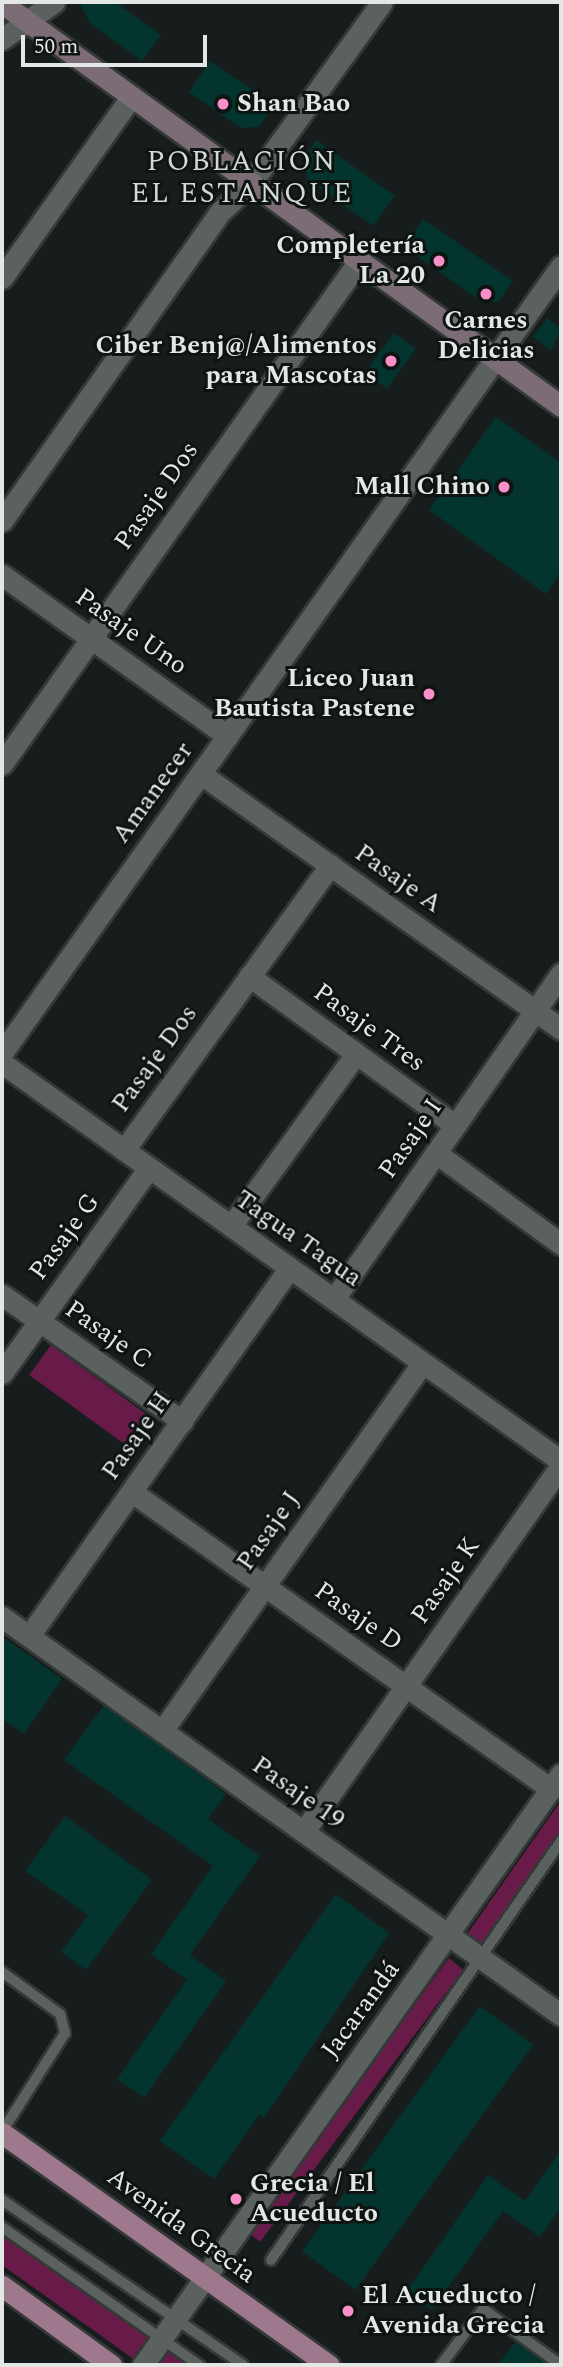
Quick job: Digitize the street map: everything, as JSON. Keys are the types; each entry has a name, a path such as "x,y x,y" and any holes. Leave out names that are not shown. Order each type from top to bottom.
{"main road":[{"path":"2,3 561,406"},
{"name":"Avenida Grecia","path":"2,2132 329,2365"},
{"path":"2,2286 111,2365"}],"street":[{"path":"2,39 54,2"},
{"path":"2,521 221,211 251,183 382,2"},
{"path":"2,278 131,97"},
{"name":"Pasaje Dos","path":"2,764 359,261"},
{"name":"Amanecer","path":"2,1053 561,266"},
{"name":"Pasaje Uno","path":"2,575 228,736"},
{"name":"Pasaje A","path":"201,774 561,1029"},
{"name":"Pasaje Dos","path":"124,1150 330,865"},
{"name":"Pasaje I","path":"334,1299 561,973"},
{"name":"Pasaje Tres","path":"249,976 455,1125"},
{"path":"231,1227 356,1054"},
{"name":"Tagua Tagua","path":"2,1063 561,1463"},
{"path":"436,1153 561,1244"},
{"name":"Pasaje G","path":"2,1373 149,1168"},
{"name":"Pasaje H","path":"29,1636 290,1269"},
{"name":"Pasaje C","path":"2,1295 182,1421"},
{"name":"Pasaje J","path":"162,1731 423,1363"},
{"name":"Pasaje K","path":"304,1831 561,1463"},
{"name":"Pasaje D","path":"132,1492 407,1686 556,1781"},
{"name":"Pasaje 19","path":"2,1616 561,2015"},
{"name":"Jacarandá","path":"143,2365 556,1781"}],"lane":[{"path":"271,2260 561,1840"},
{"path":"2,1972 60,2014 65,2033 2,2132"},
{"path":"2,2200 243,2365"},
{"path":"2,2227 199,2365"},
{"path":"441,2365 483,2309 561,2365"}],"shaded area":[{"path":"51,1345 156,1421 134,1451 29,1375"},
{"path":"561,1801 561,1845 488,1950 467,1934"},
{"path":"449,1958 463,1970 260,2242 248,2232"},
{"path":"2,2232 145,2330 189,2365 142,2365 2,2265"}],"building":[{"path":"79,2 115,2 161,35 142,61 91,24"},
{"path":"210,61 274,104 259,127 241,128 189,92"},
{"path":"316,140 395,196 373,226 307,179 304,157"},
{"path":"423,219 513,281 498,302 482,302 404,247"},
{"path":"547,318 561,329 551,351 533,337"},
{"name":"Ciber Benj@/Alimentos para Mascotas","path":"394,333 416,349 387,389 365,373"},
{"name":"Mall Chino","path":"496,417 561,463 561,572 546,594 429,510"},
{"path":"2,1636 62,1679 24,1734 2,1719"},
{"path":"104,1705 226,1794 208,1819 260,1856 190,1955 226,1981 144,2098 117,2079 187,1980 151,1954 213,1866 64,1760"},
{"path":"65,1816 152,1880 86,1970 61,1952 88,1915 25,1871"},
{"path":"336,1894 389,1933 264,2118 259,2115 214,2179 160,2141"},
{"path":"480,2006 533,2045 355,2290 302,2251"},
{"path":"561,2150 561,2207 540,2237 503,2211 432,2310 406,2292 488,2175 525,2201"},
{"path":"515,2342 518,2344 548,2365 498,2365"}],"place":[{"name":"Shan Bao","path":"223,104"},
{"name":"Completería La 20","path":"439,261"},
{"name":"Carnes Delicias","path":"486,294"},
{"name":"Ciber Benj@/Alimentos para Mascotas","path":"391,361"},
{"name":"Mall Chino","path":"504,487"},
{"name":"Liceo Juan Bautista Pastene","path":"429,694"},
{"name":"Grecia / El Acueducto","path":"236,2199"},
{"name":"El Acueducto / Avenida Grecia","path":"348,2311"}],"district":[{"name":"POBLACIÓN EL ESTANQUE","path":"242,178"}]}
